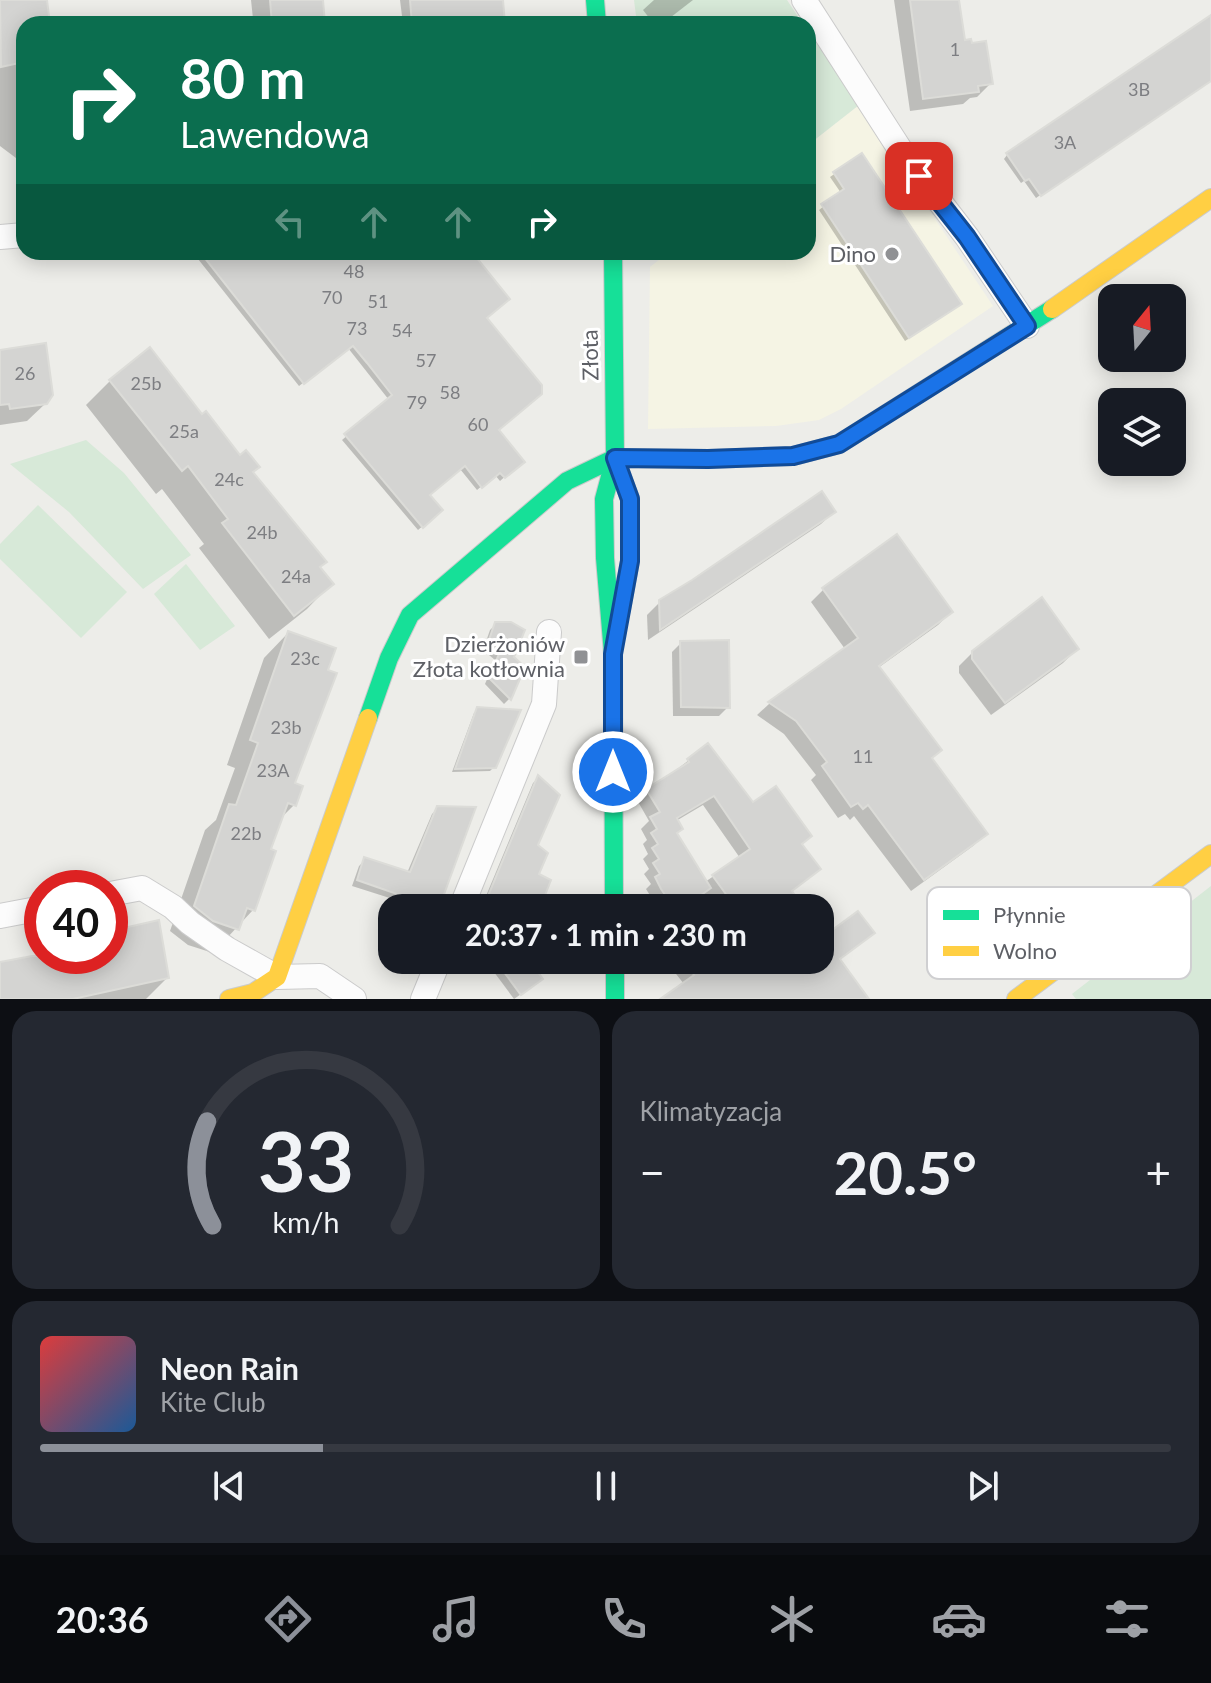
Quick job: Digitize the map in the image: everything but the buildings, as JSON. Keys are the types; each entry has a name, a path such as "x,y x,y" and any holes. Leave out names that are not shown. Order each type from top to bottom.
{"street":[{"path":"816,19 903,154 967,237 1027,326"},
{"path":"229,999 253,993 277,977 389,658 410,615 567,481 615,458 793,456 839,444 1027,326 1211,198"},
{"name":"Złota","path":"613,260 615,458 604,499 605,558 613,654 614,894"},
{"path":"467,894 544,704 549,632"},
{"path":"1167,887 1211,854"},
{"path":"128,891 142,888 173,907 227,949 277,977 320,976 354,999"},
{"path":"0,916 24,911"},
{"path":"423,999 433,974"},
{"path":"615,974 615,999"},
{"path":"1016,999 1043,979"}],"shaded area":[{"path":"634,0 787,0 798,16 636,16"},
{"path":"816,43 859,105 816,139"},
{"path":"859,105 993,306 841,409 819,420 776,426 648,429 650,267 659,260 816,260 816,139"},
{"path":"86,440 124,473 191,555 143,589 69,512 10,464"},
{"path":"38,505 127,592 81,638 0,559 0,544"},
{"path":"186,564 235,626 200,650 154,594"},
{"path":"1211,886 1211,999 1076,999 1072,994 1091,979 1191,979 1191,902"}],"traffic: fast":[{"path":"595,0 596,16"},
{"path":"613,260 615,458 604,499 605,558 613,654 614,894"},
{"path":"368,718 389,658 410,615 567,481 615,458 793,456 839,444 1052,309"},
{"path":"615,458 630,499 630,561 621,610"},
{"path":"615,974 615,999"}],"traffic: slow":[{"path":"1052,309 1211,198"},
{"path":"229,999 253,993 277,977 368,718"},
{"path":"1167,887 1211,854"},
{"path":"1016,999 1043,979"}],"place":[{"name":"Dino","path":"892,254"},
{"name":"Dzierżoniów Złota kotłownia","path":"581,657"}],"route":[{"path":"613,772 613,654 630,561 630,499 615,458 793,456 839,444 1027,326 967,237 919,176"}]}
